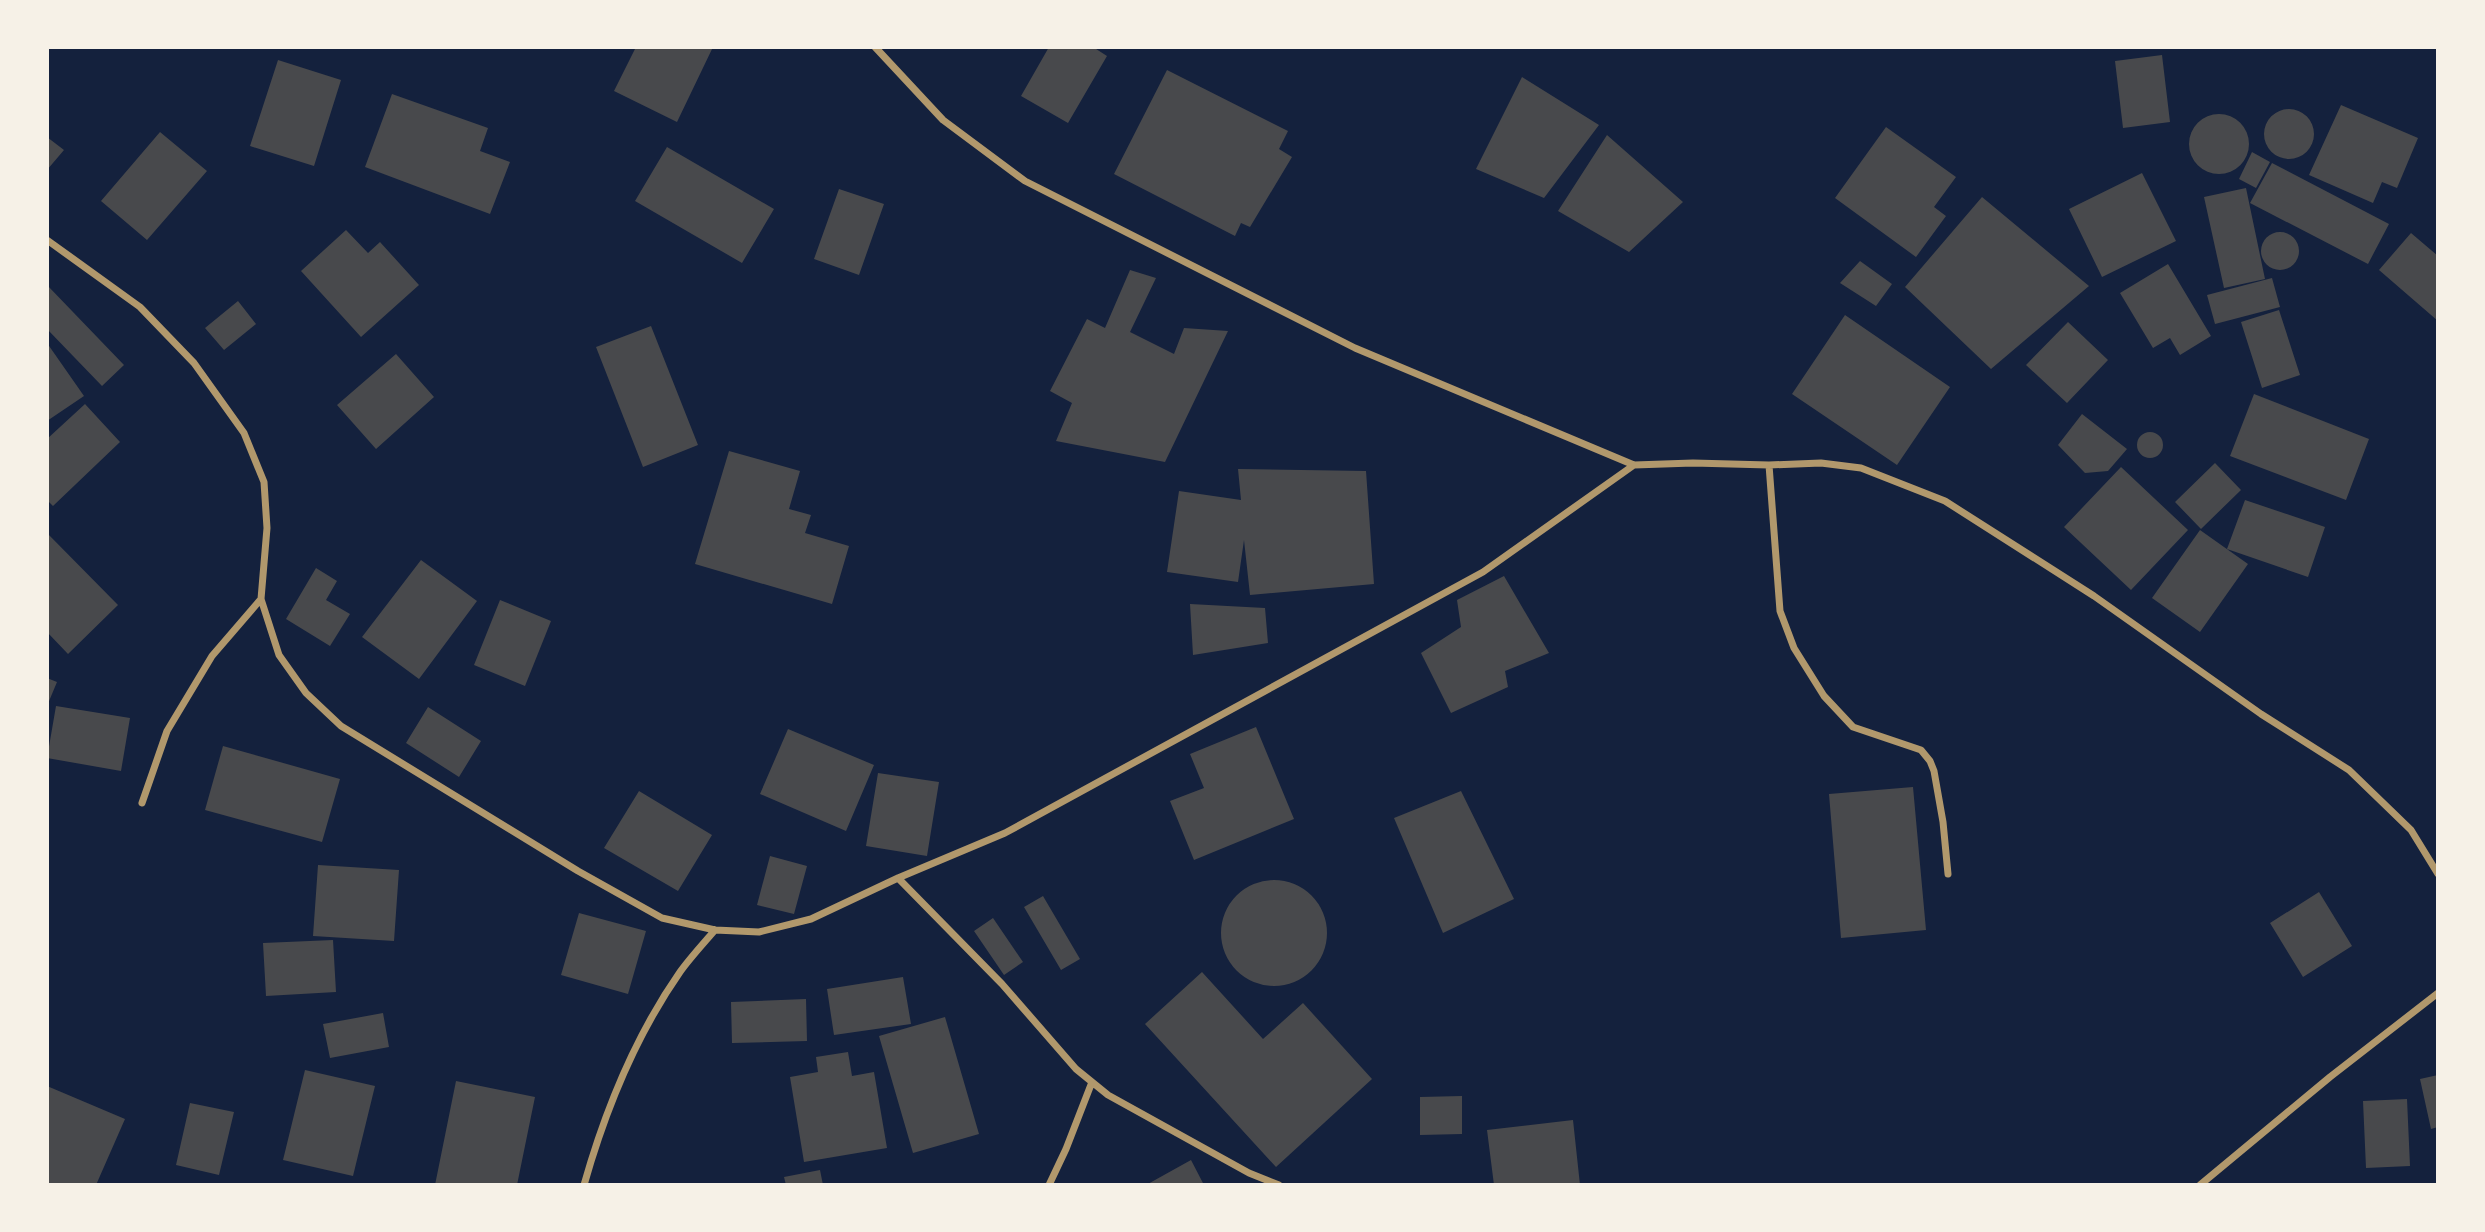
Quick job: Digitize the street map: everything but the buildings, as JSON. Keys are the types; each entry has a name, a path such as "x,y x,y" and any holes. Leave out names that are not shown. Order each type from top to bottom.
{"street":[{"path":"875,47 943,120 1025,181 1355,348 1633,465 1821,463 1861,468 1945,501 2094,596 2261,714 2349,769 2411,830 2438,874"},
{"path":"47,240 140,307 194,363 244,433 264,482 267,528 261,598 279,655 306,693 341,726 578,871 662,918 715,930 759,932 811,919 898,878 1005,833 1483,572 1633,465"},
{"path":"1769,465 1780,611 1794,648 1824,696 1853,727 1921,750 1930,761 1942,821 1948,874"},
{"path":"142,803 167,731 212,656 261,598"},
{"path":"898,878 1002,985 1076,1069 1108,1095 1249,1173 1279,1185"},
{"path":"584,1185 597,1139 639,1042 680,972 715,930"},
{"path":"2200,1185 2330,1077 2438,993"},
{"path":"1049,1185 1092,1082"}]}
